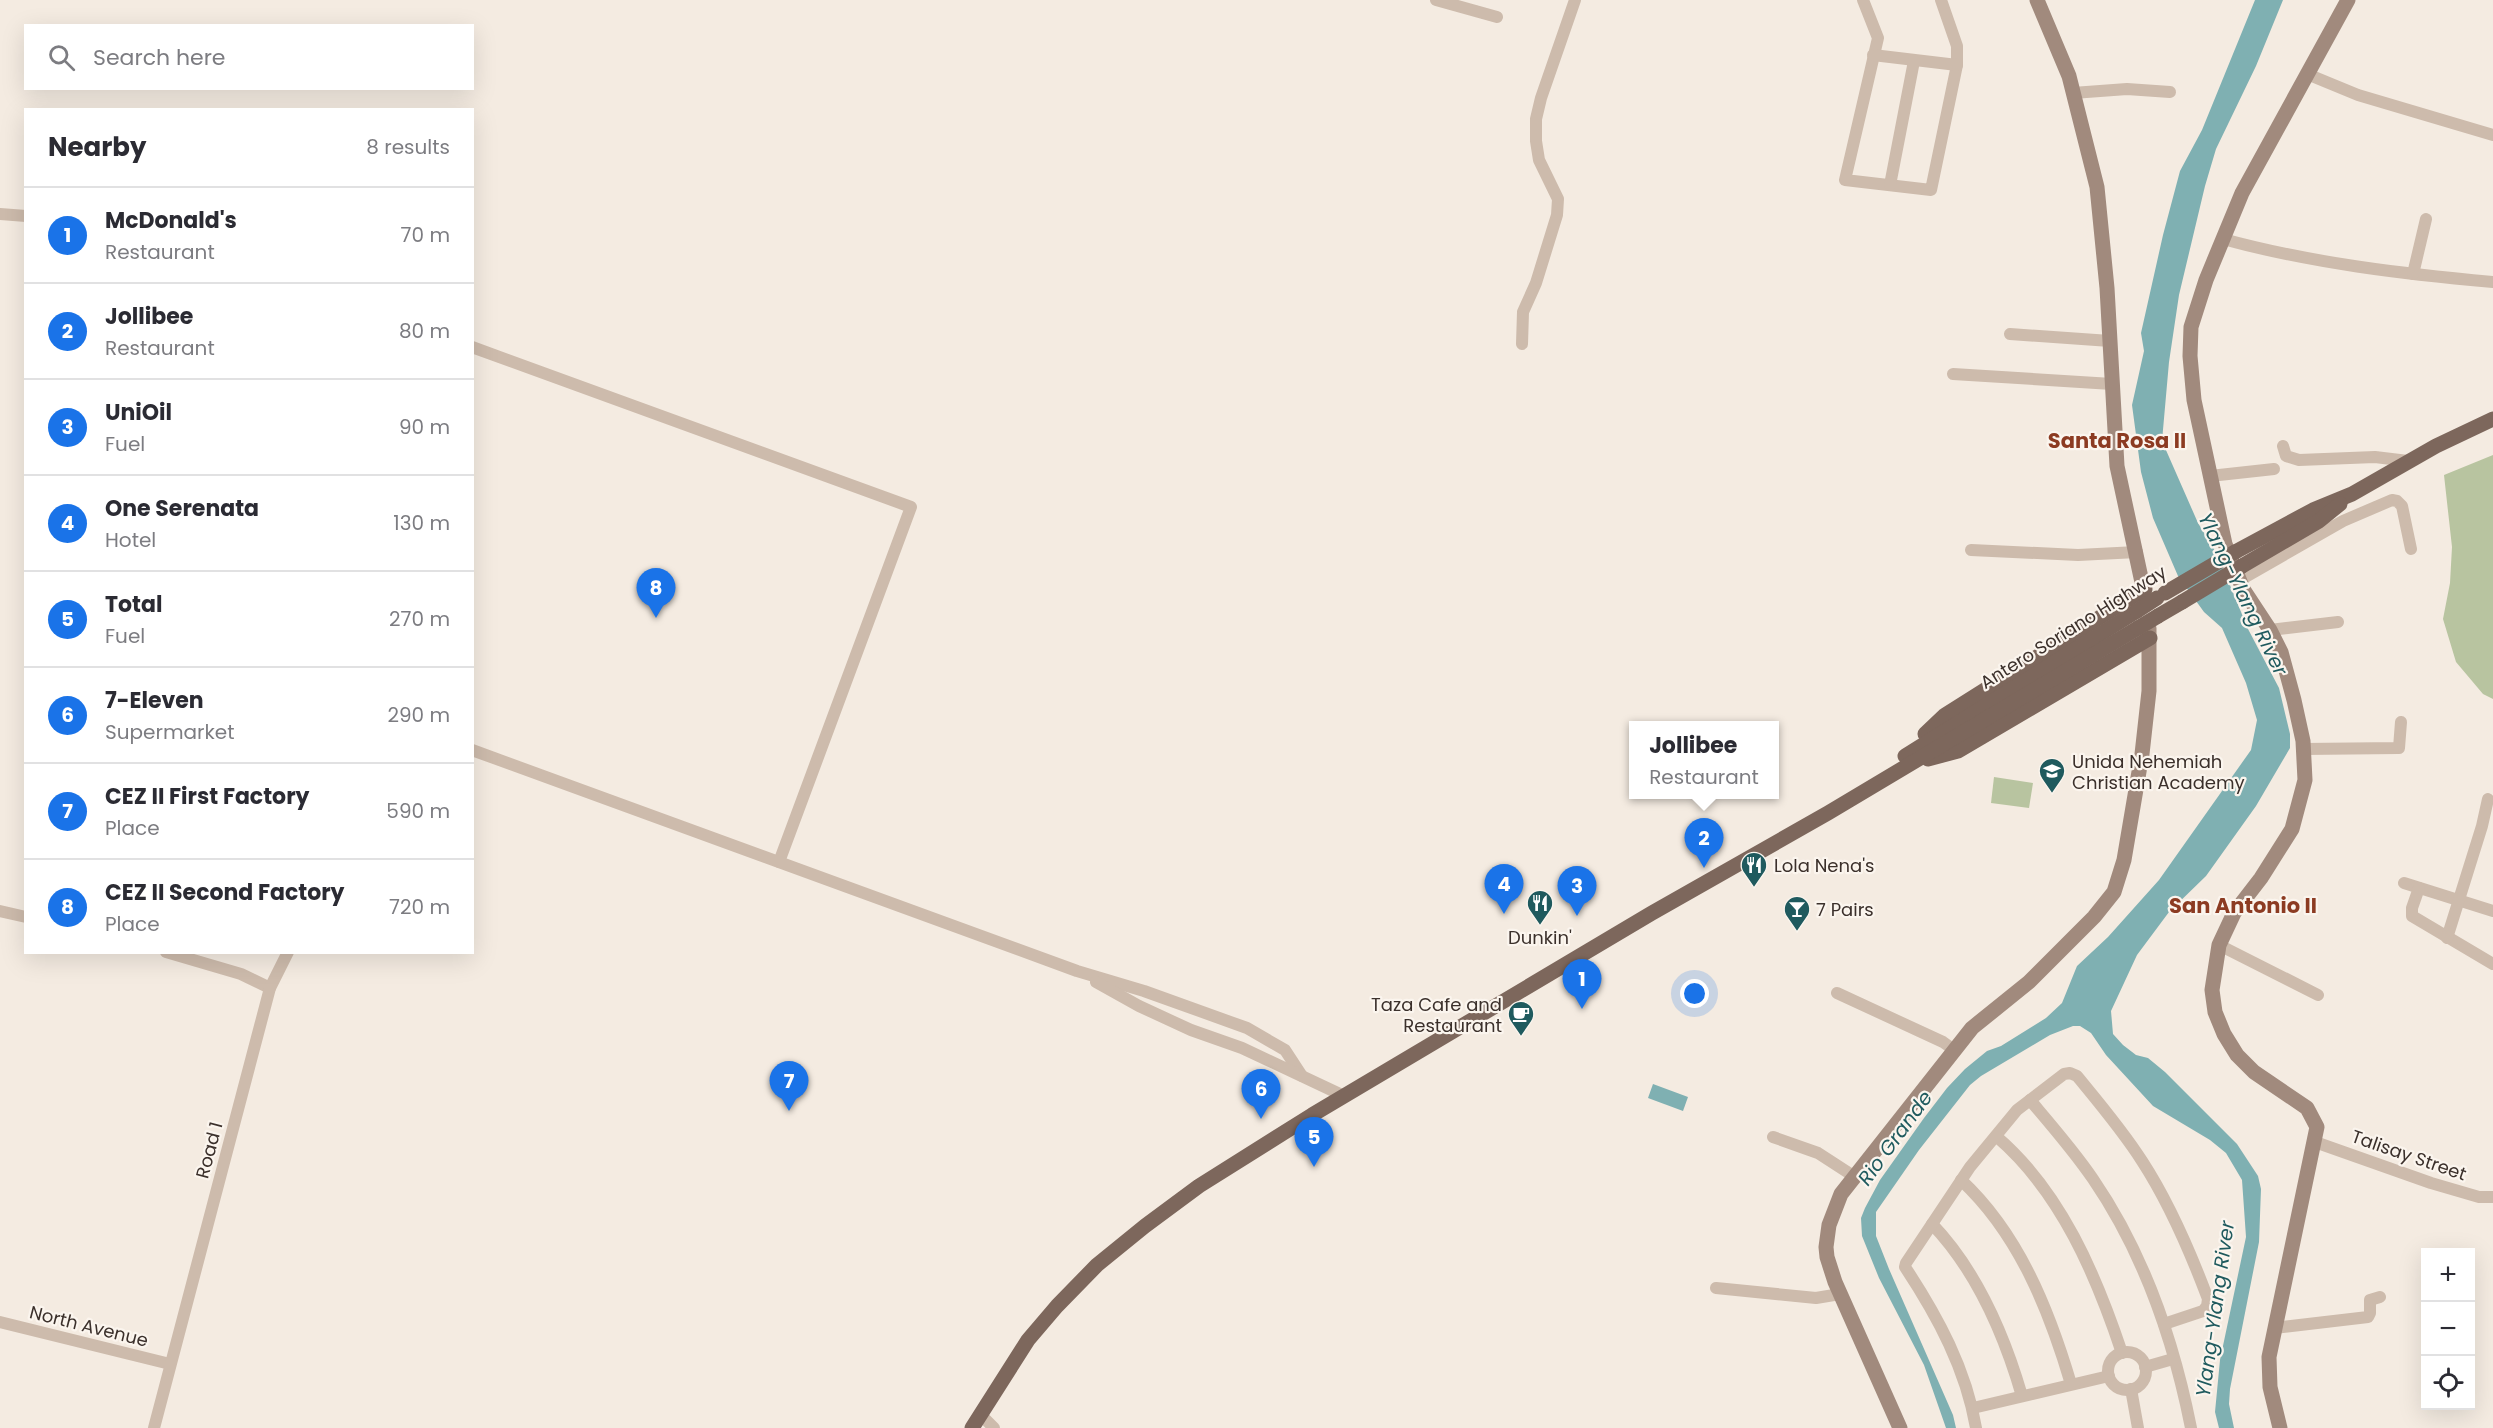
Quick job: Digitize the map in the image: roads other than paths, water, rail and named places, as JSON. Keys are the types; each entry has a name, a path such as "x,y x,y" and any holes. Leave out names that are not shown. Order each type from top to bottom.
{"main road":[{"path":"1900,1428 1840,1294 1827,1257 1826,1237 1835,1206 1855,1177 1976,1024 2028,982 2094,917 2114,892 2124,860 2136,798 2149,690 2144,633 2156,593 2137,552 2117,466 2110,341 2097,187 2069,76 2037,0"},
{"path":"2280,1428 2270,1388 2269,1357 2317,1127 2307,1108 2254,1072 2237,1055 2224,1034 2215,1012 2212,990 2219,945 2234,914 2261,878 2292,829 2305,780 2303,749 2288,673 2271,630 2239,566 2224,544 2194,400 2190,356 2191,327 2206,280 2242,193 2348,0"},
{"name":"Antero Soriano Highway","path":"1905,761 2144,633 2158,616 2239,566 2319,521 2352,494 2408,461 2493,419"},
{"name":"Antero Soriano Highway","path":"972,1428 1028,1340 1057,1306 1097,1265 1199,1186 1344,1096 1652,913 1828,813 2137,611 2156,593 2239,566"},
{"path":"1905,761 1945,715 2156,593"}],"street":[{"path":"1436,0 1497,17"},
{"path":"1522,344 1524,312 1536,283 1557,214 1558,199 1539,160 1536,119 1575,0"},
{"path":"1863,0 1878,35 1845,180 1931,190 1957,65 1957,45 1941,0"},
{"path":"1873,55 1914,62 1957,65"},
{"path":"1890,184 1914,62"},
{"path":"2307,74 2358,95 2493,135"},
{"path":"2073,93 2127,89 2170,92"},
{"path":"0,214 24,216"},
{"path":"2413,274 2426,219"},
{"path":"2223,239 2269,252 2413,274 2493,282"},
{"path":"2010,334 2110,341"},
{"path":"474,348 911,507 780,862"},
{"path":"1953,374 2112,384"},
{"path":"2283,446 2286,456 2299,460 2375,457 2408,461"},
{"path":"2210,476 2274,470"},
{"path":"2239,566 2392,500 2402,506 2411,549"},
{"path":"1971,550 2067,555 2137,552"},
{"path":"2271,630 2338,622"},
{"path":"2303,749 2399,748 2401,722"},
{"path":"474,751 1077,971 1144,991 1247,1028 1285,1050 1302,1076"},
{"path":"2447,938 2488,826 2488,799"},
{"path":"2404,883 2493,911"},
{"path":"2419,888 2412,908 2412,916 2493,964"},
{"path":"0,911 24,917"},
{"path":"2219,945 2318,995"},
{"path":"173,954 241,974 270,988"},
{"name":"Road 1","path":"154,1428 270,988 287,954"},
{"path":"1077,971 1139,1006 1191,1030 1242,1048 1344,1096"},
{"path":"1837,993 1943,1042 1954,1050"},
{"path":"1976,1428 1973,1408 1946,1335 1932,1307 1905,1267 1961,1180 2017,1110 2064,1074 2070,1073 2077,1076 2117,1124 2142,1161 2178,1225 2208,1299 2203,1311 2164,1324"},
{"path":"2030,1100 2093,1180 2126,1236 2164,1324 2190,1428"},
{"path":"1773,1137 1818,1153 1855,1177"},
{"path":"1997,1137 2013,1151 2033,1175 2074,1238 2101,1294 2121,1353"},
{"name":"Talisay Street","path":"2315,1142 2431,1183 2479,1197 2493,1197"},
{"path":"1961,1180 1991,1213 2025,1266 2056,1333 2071,1384"},
{"path":"1932,1224 1963,1262 1989,1308 2005,1344 2022,1396"},
{"path":"1716,1288 1816,1298 1840,1294"},
{"path":"2274,1328 2368,1317 2369,1301 2380,1297"},
{"name":"North Avenue","path":"0,1322 170,1364"},
{"path":"2121,1353 2134,1354 2141,1359 2145,1367 2142,1382 2132,1389 2120,1388 2109,1376 2109,1364 2121,1353"},
{"path":"2145,1367 2174,1359"},
{"path":"1973,1408 2109,1376"},
{"path":"2132,1389 2138,1428"},
{"path":"981,1415 994,1428"}],"water":[{"path":"2255,0 2283,0 2256,66 2216,149 2205,186 2179,295 2169,362 2162,441 2198,523 2218,556 2248,629 2279,688 2290,734 2290,748 2256,806 2206,876 2169,912 2137,955 2111,1011 2113,1034 2136,1055 2148,1058 2165,1072 2237,1144 2258,1176 2261,1189 2259,1242 2230,1389 2229,1404 2234,1428 2219,1428 2215,1412 2220,1360 2246,1237 2242,1180 2226,1153 2210,1140 2153,1106 2106,1055 2091,1033 2080,1026 2073,1026 2050,1035 1981,1076 1970,1085 1919,1150 1876,1212 1876,1236 1953,1415 1956,1428 1946,1428 1924,1365 1879,1278 1862,1236 1861,1218 1865,1208 1880,1180 1924,1118 1965,1069 1987,1051 2001,1046 2046,1018 2062,1003 2077,966 2108,937 2159,880 2251,750 2257,720 2246,683 2222,628 2204,612 2178,576 2153,518 2141,472 2132,405 2144,351 2141,333 2180,171 2202,130"},
{"path":"1653,1084 1688,1097 1683,1111 1648,1098"}],"place":[{"name":"CEZ II Second Factory","path":"656,618"},
{"name":"Unida Nehemiah Christian Academy","path":"2052,794"},
{"name":"Jollibee","path":"1704,868"},
{"name":"Lola Nena's","path":"1754,888"},
{"name":"One Serenata","path":"1504,914"},
{"name":"UniOil","path":"1577,916"},
{"name":"Dunkin'","path":"1540,926"},
{"name":"7 Pairs","path":"1797,932"},
{"name":"McDonald's","path":"1582,1009"},
{"name":"Taza Cafe and Restaurant","path":"1521,1037"},
{"name":"CEZ II First Factory","path":"789,1111"},
{"name":"7-Eleven","path":"1261,1119"},
{"name":"Total","path":"1314,1167"}],"district":[{"name":"Santa Rosa II","path":"2117,440"},
{"name":"San Antonio II","path":"2243,905"}],"water label":[{"name":"Ylang-Ylang River","path":"2243,594"},
{"name":"Rio Grande","path":"1895,1138"},
{"name":"Ylang-Ylang River","path":"2215,1309"}]}
